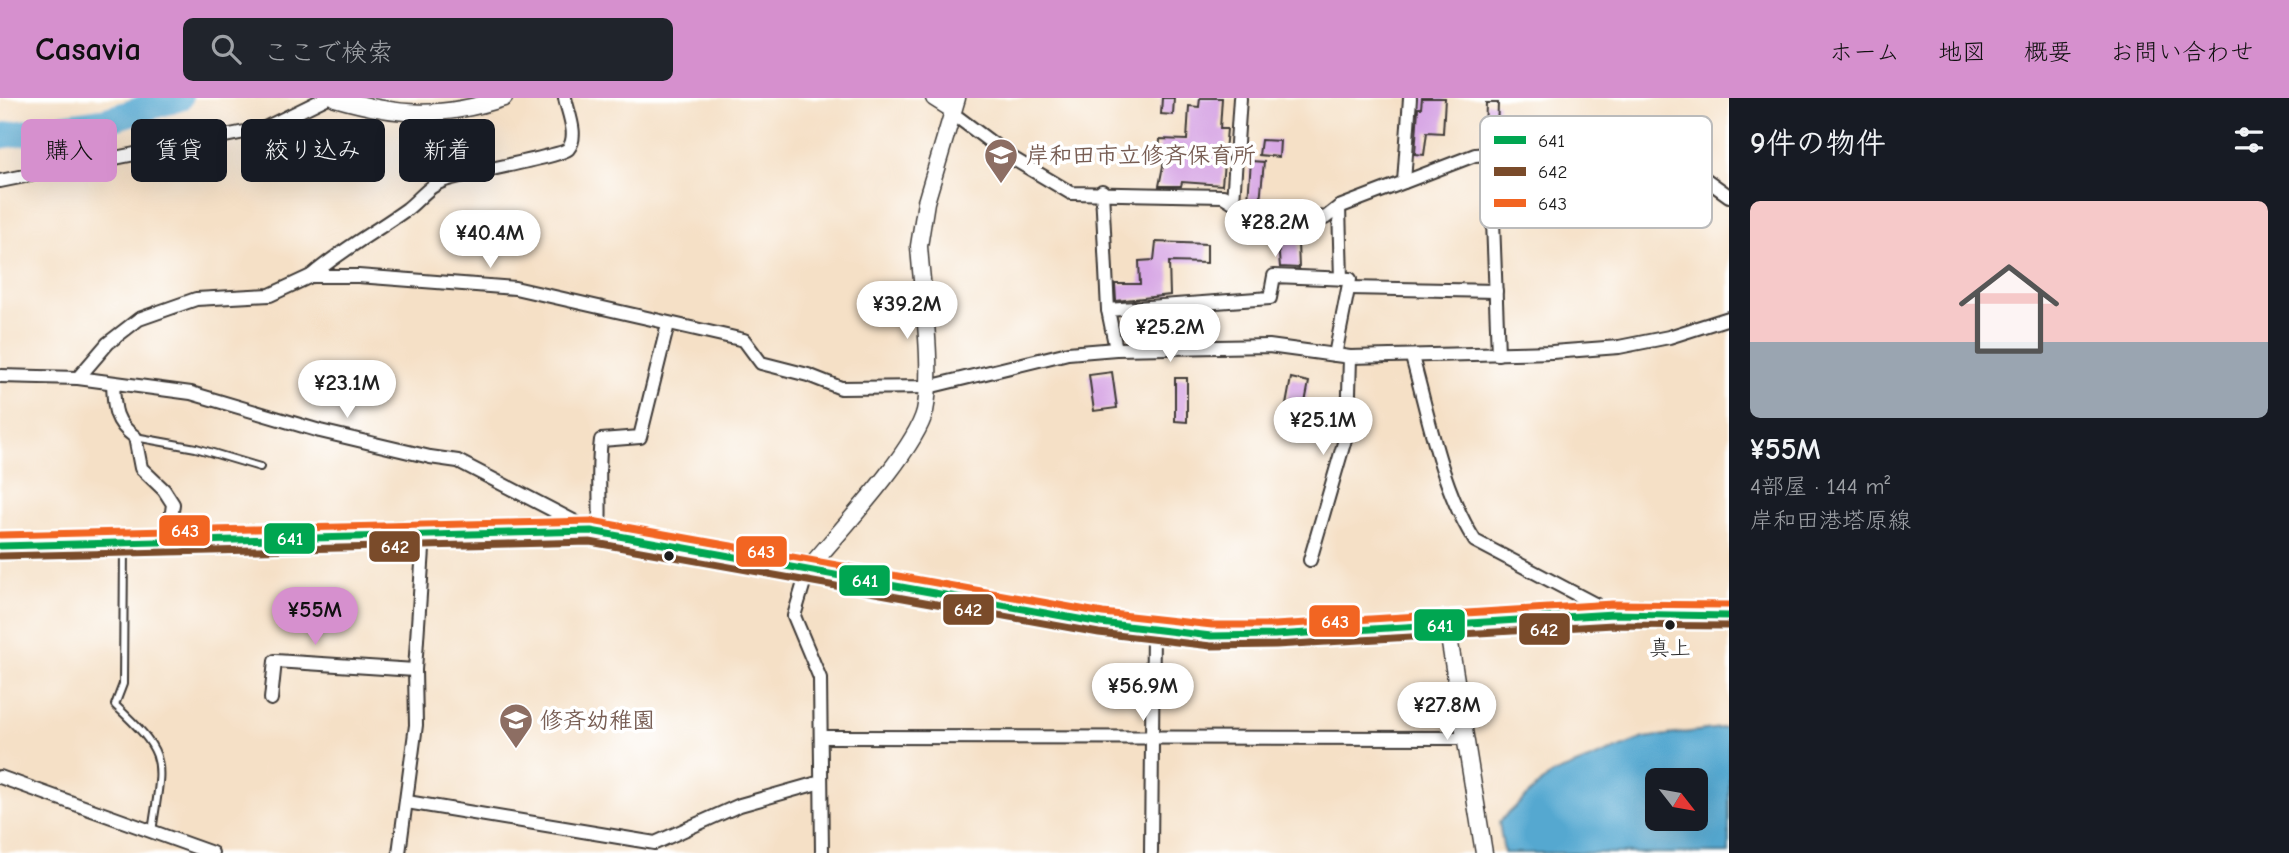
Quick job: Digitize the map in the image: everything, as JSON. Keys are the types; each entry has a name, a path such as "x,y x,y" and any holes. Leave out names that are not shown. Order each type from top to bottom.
{"main road":[{"path":"0,547 595,531 1153,630 1240,636 1613,614 1729,616"}],"street":[{"path":"0,181 265,128 326,98"},
{"path":"335,98 375,110 432,114 465,111 504,98"},
{"path":"78,378 108,343 139,319 196,299 270,295 311,276 340,251 375,231 442,180 508,162 555,156 567,151 573,139 565,98"},
{"path":"934,98 954,107 1012,158 1071,193 1102,191 1223,196 1243,208 1325,218 1339,207 1480,155"},
{"path":"1233,202 1240,98"},
{"path":"1404,182 1410,98"},
{"path":"822,853 820,678 794,616 808,569 910,443 924,413 928,387 919,246 921,224 954,107"},
{"path":"1712,184 1729,196"},
{"path":"1102,191 1108,310 1116,349"},
{"path":"1335,355 1345,283 1339,207"},
{"path":"1493,228 1499,354"},
{"path":"311,276 358,276 515,288 558,296 611,312 744,340 761,363 808,375 841,388 928,387 1068,353 1116,349 1269,346 1350,357 1412,357 1619,347 1669,337 1729,318"},
{"path":"1108,310 1270,298 1274,276 1345,283 1496,291"},
{"path":"0,376 78,378 191,393 320,431 429,457 458,461 595,531 601,495 597,465 601,440 640,438 668,324"},
{"path":"1310,560 1348,429 1350,357"},
{"path":"1412,357 1438,450 1465,524 1475,541 1613,614"},
{"path":"114,383 114,414 122,428 135,437 141,467 164,490 173,504 168,542"},
{"path":"399,853 416,725 415,670 424,534"},
{"path":"1447,625 1484,853"},
{"path":"1151,853 1153,630"},
{"path":"271,699 275,661 415,670"},
{"path":"821,737 1152,740 1465,738"},
{"path":"0,778 212,853"},
{"path":"407,802 654,843 740,805 821,782"}],"lane":[{"path":"135,437 197,448 260,467"},
{"path":"124,543 123,684 115,705 154,745 160,759 152,832"}],"water":[{"path":"1729,727 1729,853 1504,853 1499,822 1550,775 1644,738"}],"building":[{"path":"1162,98 1174,98 1173,115 1161,114"},
{"path":"1200,98 1222,98 1220,129 1227,129 1222,185 1182,182 1181,186 1159,186 1164,161 1159,161 1160,139 1187,140 1189,106 1199,107"},
{"path":"1422,98 1445,98 1443,133 1427,132 1424,155 1415,154 1418,108 1421,108"},
{"path":"1486,103 1498,103 1498,116 1486,116"},
{"path":"1261,140 1280,141 1279,157 1259,155"},
{"path":"1251,161 1264,162 1260,201 1248,200"},
{"path":"1156,242 1207,244 1207,263 1169,262 1170,295 1116,301 1115,284 1140,284 1139,261 1154,260"},
{"path":"1298,243 1299,268 1280,267 1278,244"},
{"path":"1112,372 1117,408 1094,411 1089,375"},
{"path":"1175,378 1187,378 1187,422 1175,421"},
{"path":"1291,378 1309,382 1304,408 1286,405"}],"waterway":[{"path":"0,136 107,120 180,98"}],"transit line":[{"name":"643","path":"0,535 592,521 1103,613 1212,625 1275,625 1612,604 1729,605"},
{"name":"641","path":"0,546 591,531 1101,623 1211,636 1275,635 1613,614 1729,616"},
{"name":"642","path":"0,556 590,542 1099,633 1211,646 1276,645 1613,625 1729,626"}],"place":[{"name":"岸和田市立修斉保育所","path":"1001,185"},
{"name":"真上","path":"1670,625"},
{"name":"修斉幼稚園","path":"516,750"}]}
